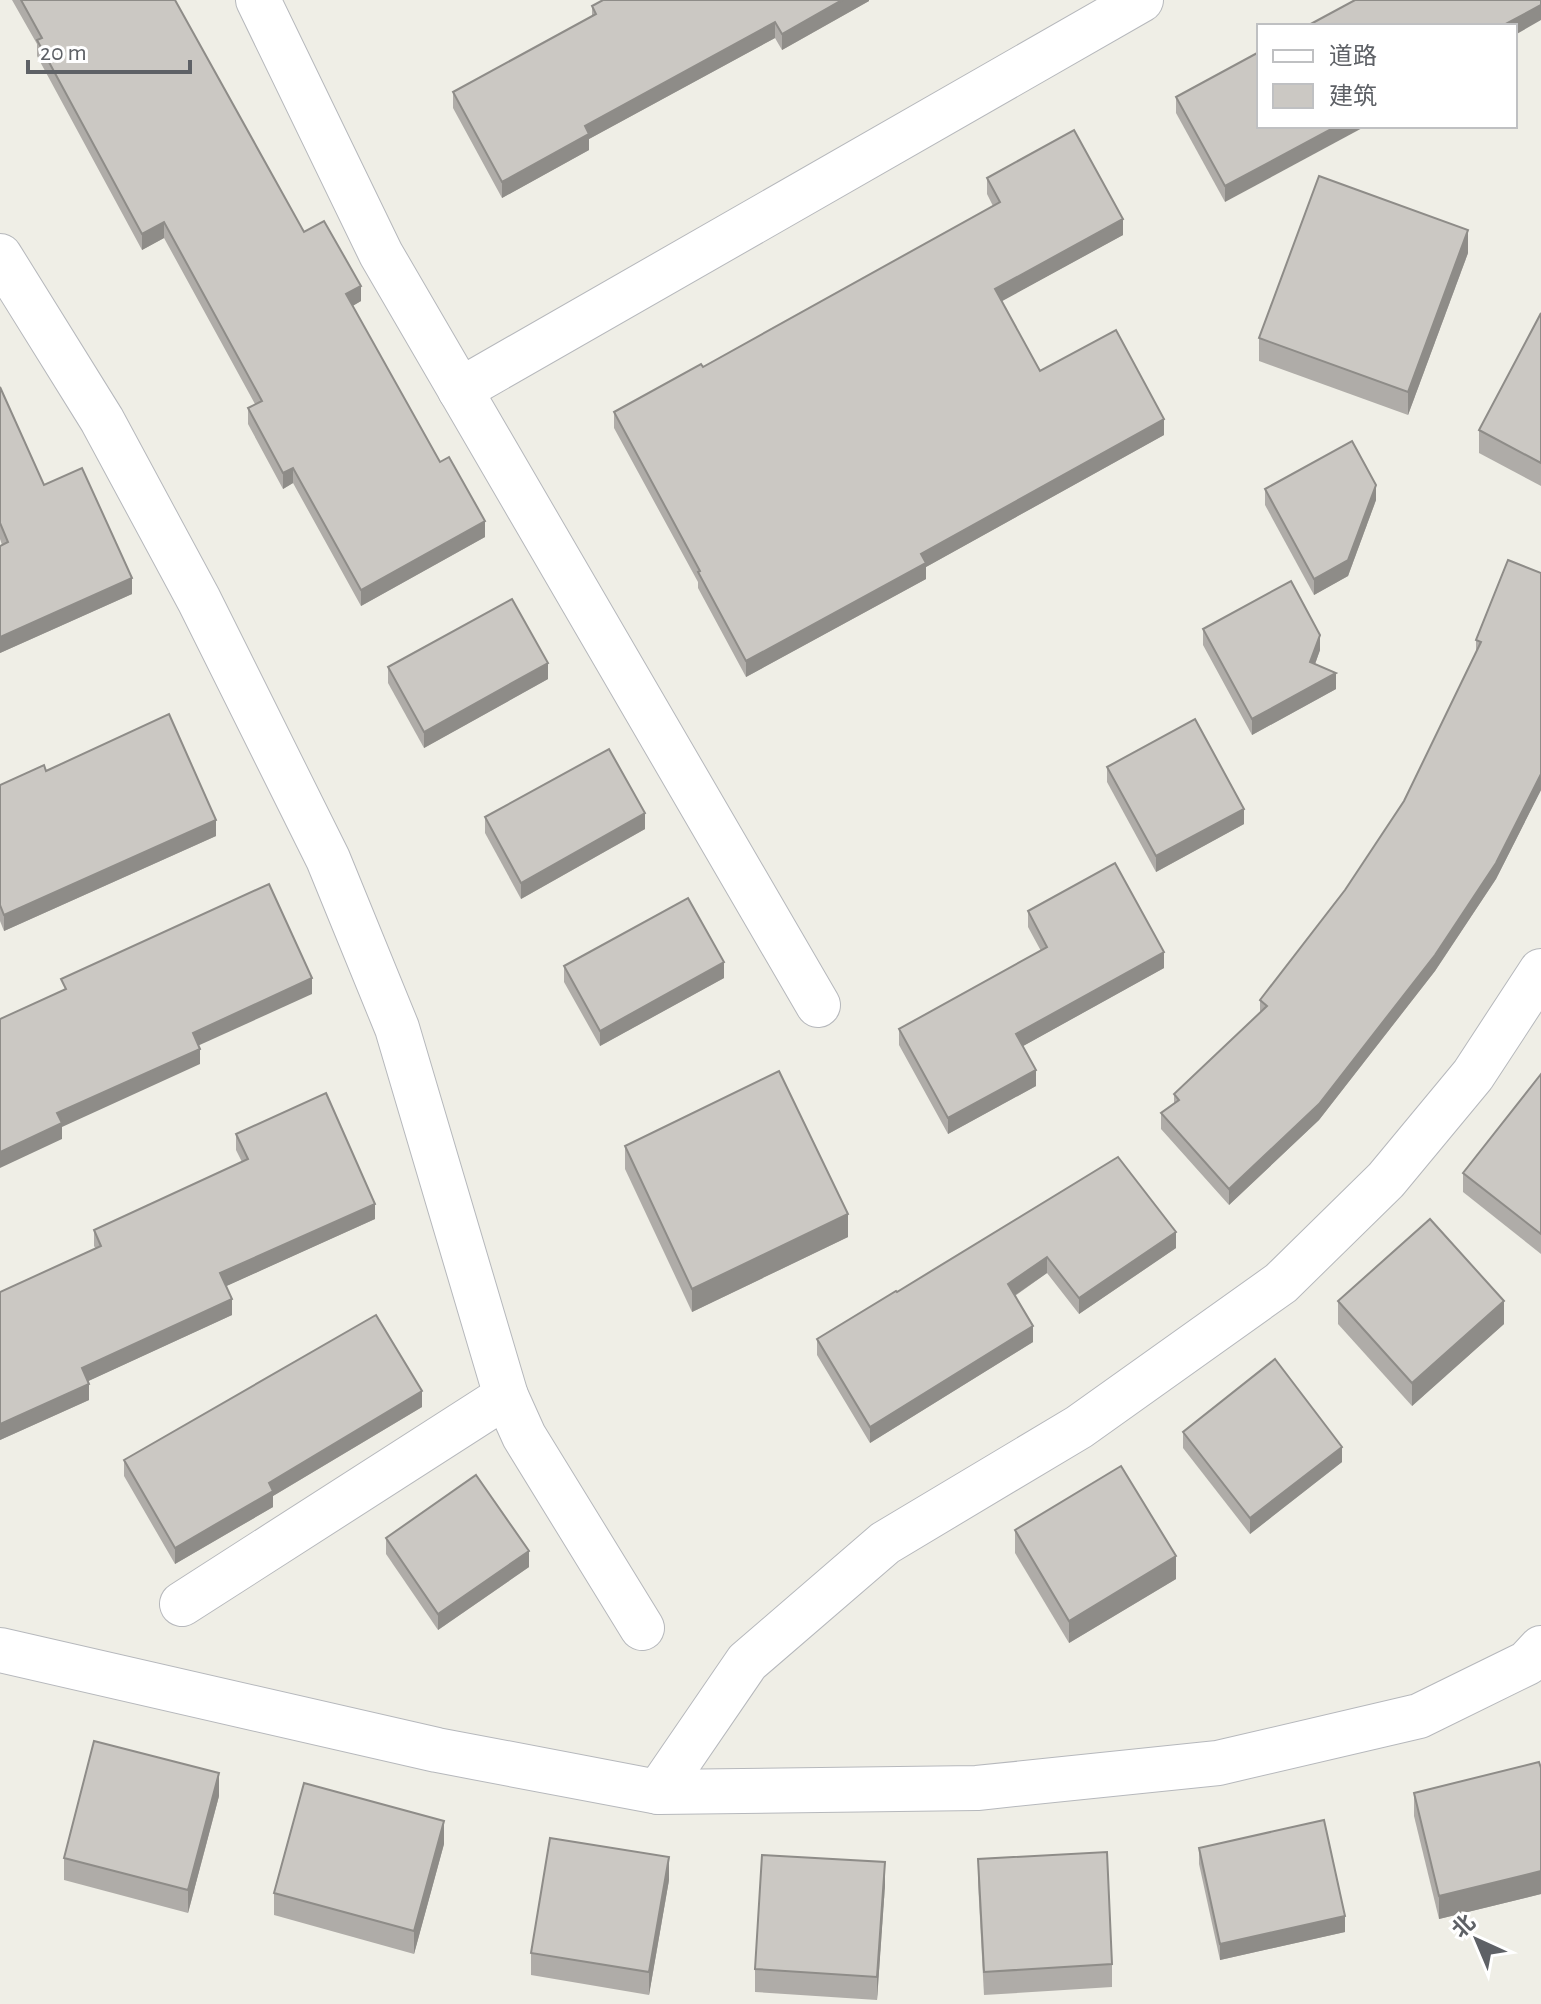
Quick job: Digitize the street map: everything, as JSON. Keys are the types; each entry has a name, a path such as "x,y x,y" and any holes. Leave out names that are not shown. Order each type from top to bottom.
{"street":[{"path":"258,0 381,254 818,1005"},
{"path":"460,390 1141,0"},
{"path":"0,256 110,434 199,600 328,859 397,1028 506,1396 524,1436 642,1628"},
{"path":"658,1792 747,1662 885,1543 1079,1427 1281,1283 1386,1180 1473,1075 1541,971"},
{"path":"182,1604 506,1396"},
{"path":"0,1650 437,1750 658,1792 977,1788 1218,1763 1419,1716 1527,1663 1541,1648"}],"building":[{"path":"21,0 175,0 304,232 324,221 361,286 346,294 440,462 449,457 485,521 361,590 293,468 283,473 248,408 262,401 164,222 142,234 37,40 42,38"},
{"path":"603,0 842,0 782,34 775,22 585,126 589,134 502,182 453,92 596,14 592,6"},
{"path":"1355,0 1541,0 1541,5 1506,24 1311,24"},
{"path":"1257,53 1257,128 1333,128 1225,186 1176,97"},
{"path":"1074,130 1123,219 995,289 1040,371 1116,330 1164,419 921,554 926,563 746,661 614,412 701,364 703,367 1000,202 987,178"},
{"path":"1319,176 1468,230 1408,392 1259,338"},
{"path":"1541,313 1541,463 1479,430"},
{"path":"0,387 44,485 82,468 132,578 0,637 0,546 8,542 0,523"},
{"path":"1352,441 1376,485 1348,560 1314,579 1265,489"},
{"path":"1508,560 1541,573 1541,774 1496,863 1435,955 1319,1104 1229,1189 1161,1113 1179,1100 1174,1094 1267,1006 1260,1000 1345,890 1404,801 1481,642 1476,640"},
{"path":"1291,581 1320,635 1310,662 1336,673 1252,719 1203,629"},
{"path":"512,599 548,663 424,732 388,667"},
{"path":"169,714 216,820 4,915 0,905 0,785 44,765 46,771"},
{"path":"1195,719 1244,809 1156,856 1107,767"},
{"path":"609,749 645,813 521,883 485,817"},
{"path":"1115,863 1164,952 1016,1034 1036,1070 948,1118 899,1029 1047,947 1028,911"},
{"path":"269,884 312,978 193,1033 200,1049 57,1113 62,1123 0,1152 0,1019 66,989 61,979"},
{"path":"688,898 724,962 600,1031 564,966"},
{"path":"779,1071 848,1214 692,1289 625,1146"},
{"path":"1541,1074 1541,1234 1463,1173"},
{"path":"326,1093 375,1204 220,1273 232,1299 82,1368 89,1384 0,1424 0,1292 101,1246 94,1230 248,1159 236,1134"},
{"path":"1118,1157 1176,1232 1079,1298 1047,1257 1008,1284 1033,1326 870,1427 817,1339"},
{"path":"1430,1219 1504,1301 1412,1383 1338,1301"},
{"path":"376,1315 422,1391 269,1483 273,1491 175,1548 124,1460"},
{"path":"1275,1359 1342,1447 1250,1518 1183,1432"},
{"path":"1121,1466 1176,1556 1069,1621 1015,1530"},
{"path":"476,1475 529,1551 438,1614 386,1538"},
{"path":"94,1741 219,1773 188,1890 64,1858"},
{"path":"1539,1762 1541,1871 1439,1896 1414,1793"},
{"path":"304,1783 444,1821 414,1931 274,1893"},
{"path":"1324,1820 1345,1916 1220,1944 1199,1848"},
{"path":"550,1838 669,1857 649,1972 531,1953"},
{"path":"1107,1852 1112,1964 984,1972 978,1859"},
{"path":"762,1855 885,1862 877,1977 755,1969"}]}
